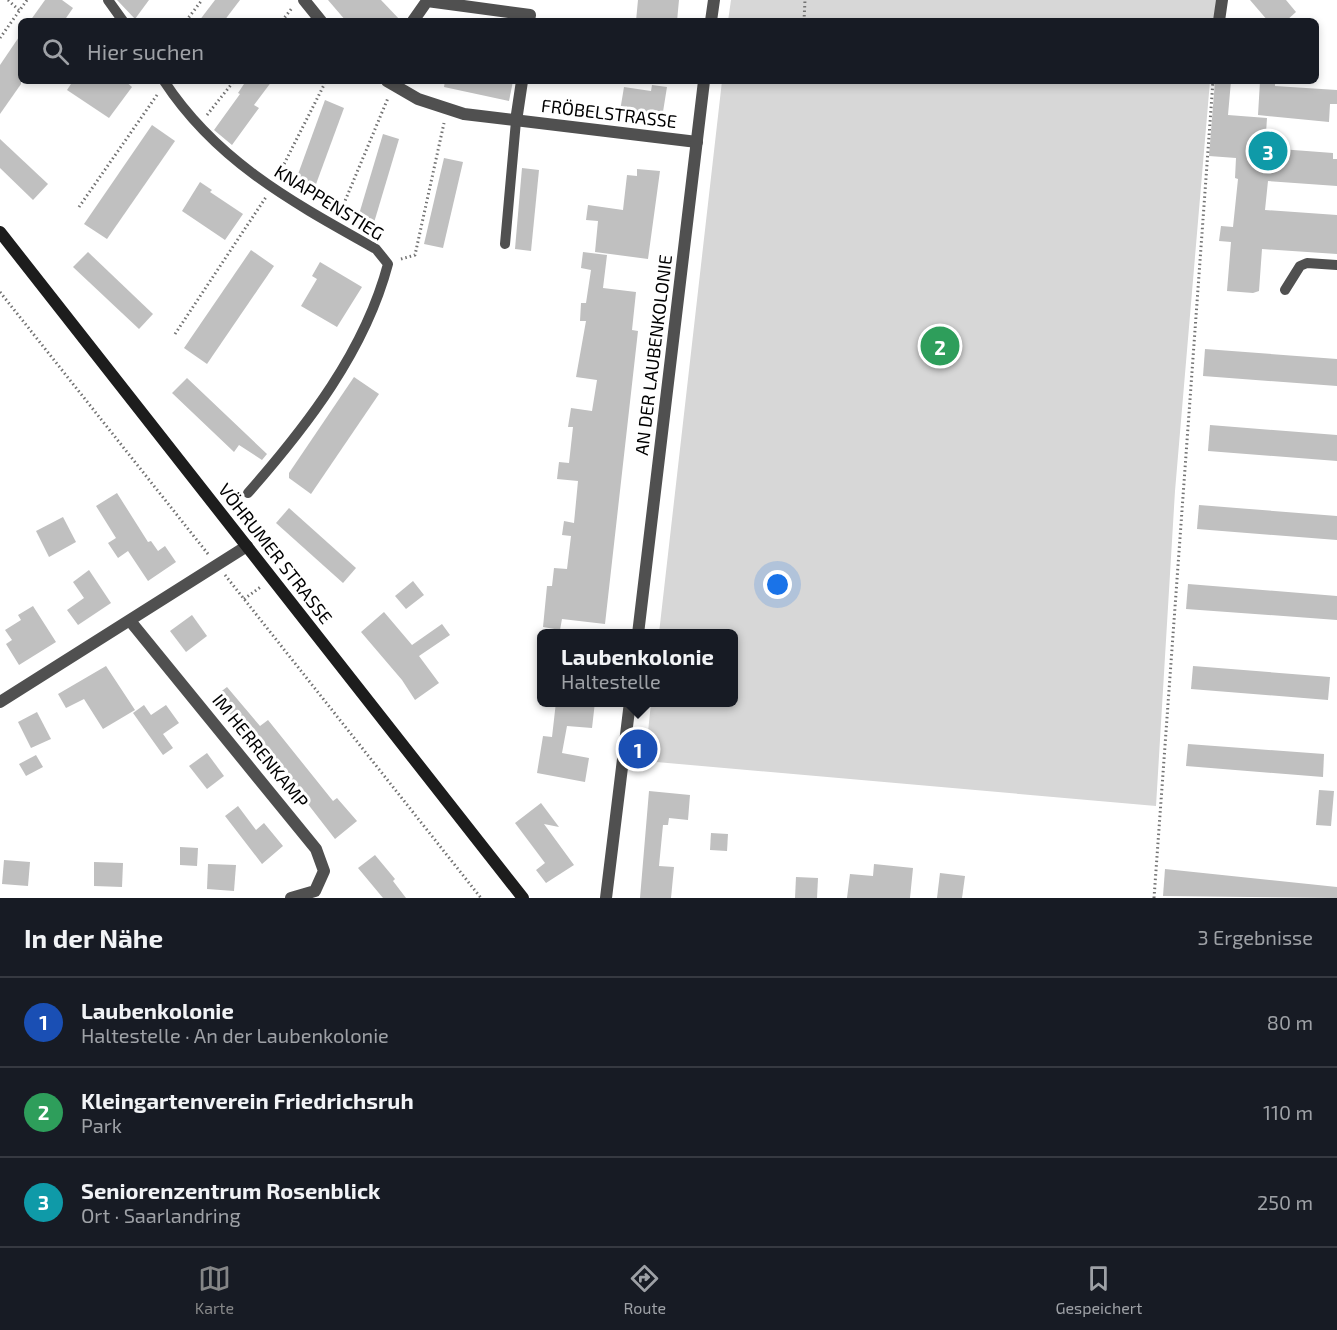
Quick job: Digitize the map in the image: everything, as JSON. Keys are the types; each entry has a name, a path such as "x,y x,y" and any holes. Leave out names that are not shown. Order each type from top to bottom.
{"main road":[{"name":"VÖHRUMER STRASSE","path":"0,232 523,898"}],"street":[{"path":"304,0 319,18"},
{"path":"711,18 714,0"},
{"path":"1219,18 1222,0"},
{"path":"415,18 427,2 530,15 530,18"},
{"name":"FRÖBELSTRASSE","path":"392,84 418,99 447,110 516,121 697,142"},
{"name":"FRÖBELSTRASSE","path":"516,121 522,84"},
{"name":"AN DER LAUBENKOLONIE","path":"638,629 704,84"},
{"path":"0,702 131,622 247,546"},
{"name":"IM HERRENKAMP","path":"131,622 316,849 324,871 315,891 291,898"},
{"path":"606,898 629,707"}],"lane":[{"path":"108,0 121,18"},
{"name":"KNAPPENSTIEG","path":"166,84 215,145 272,189 376,249 388,264 357,348 311,414 248,493"},
{"path":"505,244 516,121"},
{"path":"1285,290 1300,266 1307,263 1337,265"}],"path":[{"path":"8,0 19,10"},
{"path":"0,38 27,0"},
{"path":"188,18 202,0"},
{"path":"284,18 298,0"},
{"path":"804,18 805,0"},
{"path":"79,207 164,84"},
{"path":"199,126 232,84"},
{"path":"176,334 272,189 324,84"},
{"path":"335,226 390,84"},
{"path":"1154,898 1212,84"},
{"path":"388,264 415,255 447,110"},
{"path":"0,292 481,898"},
{"path":"244,599 273,578"}],"shaded area":[{"path":"731,0 1216,0 1214,18 728,18"},
{"path":"722,84 1210,84 1175,491 1156,806 645,761 651,707 738,707 738,629 659,629"}],"building":[{"path":"45,0 62,0 73,8 66,18 32,18"},
{"path":"117,0 149,0 134,18"},
{"path":"215,0 240,0 226,18 201,18"},
{"path":"328,0 381,0 398,18 343,18"},
{"path":"638,0 679,0 677,18 636,18"},
{"path":"1250,0 1286,0 1296,12 1289,18 1265,18"},
{"path":"18,38 18,84 21,84 0,114 0,65"},
{"path":"71,84 128,84 132,87 109,118 67,90"},
{"path":"244,84 270,84 254,105 259,108 232,145 214,130 240,94 238,93"},
{"path":"444,84 512,84 509,101 444,87"},
{"path":"1215,84 1231,84 1228,115 1267,118 1265,148 1333,153 1333,159 1337,159 1337,186 1268,181 1265,210 1337,215 1337,254 1262,249 1259,291 1253,293 1227,291 1231,242 1219,241 1221,226 1233,227 1238,179 1235,178 1236,158 1209,156"},
{"path":"1260,84 1337,90 1337,104 1330,104 1329,122 1258,115"},
{"path":"652,85 667,87 662,118 620,111 624,87 651,91"},
{"path":"325,100 344,108 312,195 293,188"},
{"path":"152,125 175,141 107,239 84,224"},
{"path":"383,134 399,139 373,226 357,221"},
{"path":"0,139 48,184 33,200 0,168"},
{"path":"444,158 463,162 443,248 424,244"},
{"path":"522,168 539,170 531,251 515,249"},
{"path":"637,169 660,171 648,259 595,252 598,221 586,220 588,205 623,210 627,175 637,176"},
{"path":"200,182 212,190 210,192 243,214 225,240 182,211"},
{"path":"251,250 274,266 207,364 184,348"},
{"path":"88,252 153,314 139,329 73,267"},
{"path":"583,252 607,255 603,288 636,292 632,330 638,331 605,624 562,619 560,629 554,629 543,627 547,586 552,586 554,568 567,569 571,536 562,535 564,521 574,523 578,481 557,479 559,462 569,463 573,427 568,427 571,408 592,411 597,380 576,377 586,321 580,321 581,303 586,303 591,270 581,268"},
{"path":"320,262 362,287 337,327 301,306 317,279 312,276"},
{"path":"1205,349 1337,359 1337,386 1203,376"},
{"path":"354,377 379,394 311,494 289,478 289,473"},
{"path":"187,378 267,454 262,460 239,445 234,452 172,393"},
{"path":"1210,425 1337,435 1337,461 1208,451"},
{"path":"117,493 148,542 151,541 158,551 165,546 176,562 148,581 128,551 118,558 108,543 116,538 96,506"},
{"path":"1199,505 1337,516 1337,540 1197,529"},
{"path":"289,508 356,568 343,583 276,523"},
{"path":"63,517 76,542 49,557 36,531"},
{"path":"89,570 111,603 78,625 67,610 84,598 73,582"},
{"path":"413,581 424,595 406,609 395,596"},
{"path":"1188,584 1337,596 1337,620 1186,609"},
{"path":"33,606 56,642 19,665 6,644 12,640 5,630 21,620 18,615"},
{"path":"384,612 412,645 442,624 450,635 419,656 439,683 415,700 402,680 361,632"},
{"path":"192,615 207,636 186,652 170,631"},
{"path":"106,666 135,710 103,729 84,699 66,708 58,694"},
{"path":"1193,666 1330,677 1328,700 1191,689"},
{"path":"227,687 260,726 268,720 333,801 337,798 357,821 335,839 297,790 293,793 242,724 240,726 215,696"},
{"path":"144,705 151,715 166,705 179,723 163,734 173,748 163,755 133,713"},
{"path":"555,707 594,707 592,728 567,726 562,753 589,758 585,782 537,773 543,736 552,737"},
{"path":"37,712 51,739 31,748 18,722"},
{"path":"1188,744 1324,754 1323,777 1186,766"},
{"path":"207,753 224,776 207,789 189,766"},
{"path":"36,755 43,767 26,776 19,764"},
{"path":"1319,790 1334,791 1331,826 1316,825"},
{"path":"649,791 690,795 688,820 669,818 668,825 663,825 659,866 674,867 671,898 640,898"},
{"path":"541,803 559,827 544,824 574,865 546,883 536,870 545,863 515,823"},
{"path":"238,806 256,830 264,823 283,846 262,864 225,816"},
{"path":"711,833 728,834 727,851 710,850"},
{"path":"180,847 198,848 197,866 180,865"},
{"path":"375,855 395,879 393,881 406,898 383,898 358,868"},
{"path":"4,860 30,862 28,886 2,884"},
{"path":"94,862 123,863 122,887 94,886"},
{"path":"208,864 236,865 234,891 207,889"},
{"path":"874,864 913,868 910,898 847,898 850,874 873,876"},
{"path":"1165,869 1337,887 1337,898 1163,896"},
{"path":"940,873 965,876 962,898 937,898"},
{"path":"796,877 818,878 817,898 795,898"}],"place":[{"name":"Seniorenzentrum Rosenblick","path":"1268,151"},
{"name":"Kleingartenverein Friedrichsruh","path":"940,346"},
{"name":"Laubenkolonie","path":"638,749"}]}
